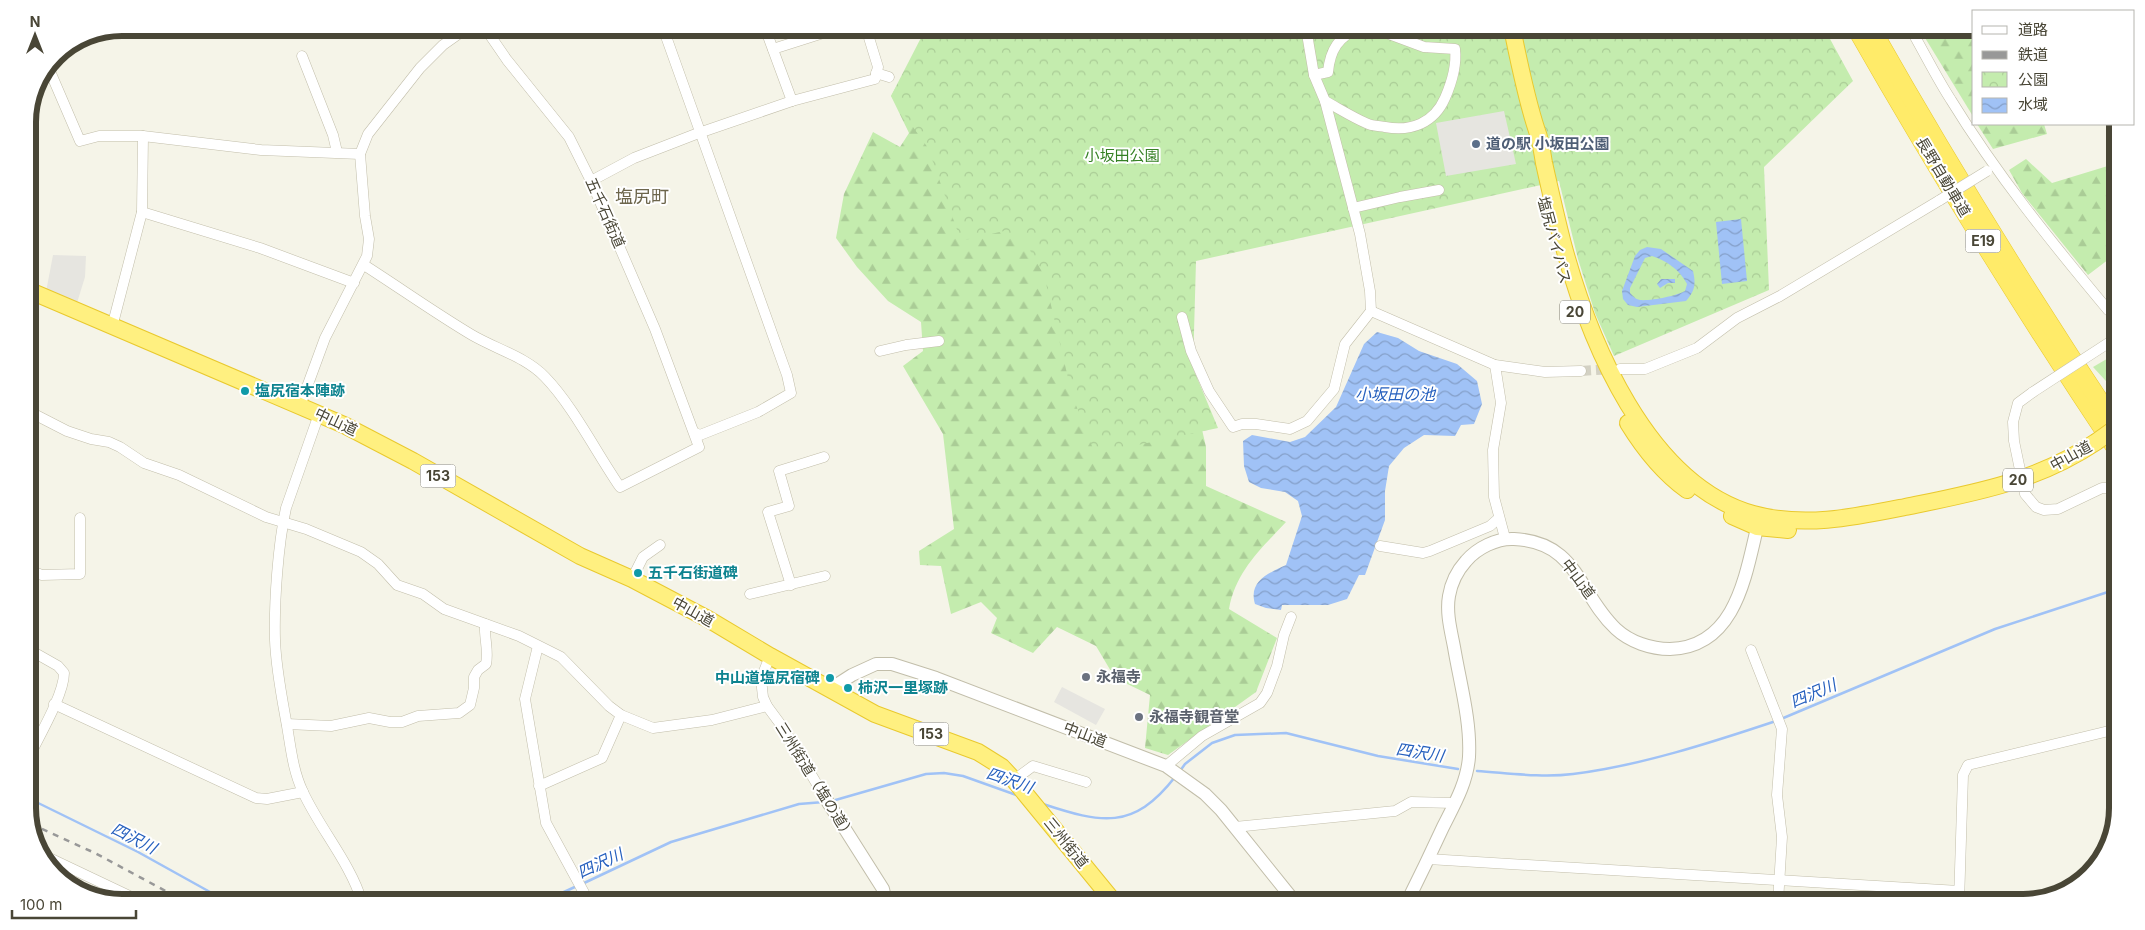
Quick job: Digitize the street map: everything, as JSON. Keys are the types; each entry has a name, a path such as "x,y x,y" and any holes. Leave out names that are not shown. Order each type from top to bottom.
{"highway":[{"name":"塩尻バイパス","path":"1508,36 1556,256 1588,347 1609,390 1641,443 1664,471 1712,506 1759,521"},
{"name":"塩尻バイパス","path":"1514,36 1570,270 1594,335 1619,387 1647,432 1678,468 1697,485 1759,521"},
{"name":"長野自動車道","path":"1861,36 1918,136 1988,251 2109,438"},
{"name":"長野自動車道","path":"1875,36 1931,135 2109,414"},
{"name":"中山道","path":"36,294 112,328 319,414 413,461 580,556 632,579 708,619 834,691"},
{"name":"中山道","path":"1759,521 1796,530 1830,527 2022,479 2053,467 2109,433"},
{"name":"153","path":"834,691 875,714 978,752 1002,767 1017,783"},
{"name":"三州街道","path":"1017,783 1108,894"}],"street":[{"path":"300,406 325,338 364,265 369,247 360,154 368,134 420,68 443,45 456,36"},
{"name":"五千石街道","path":"364,265 432,311 474,336 529,364 544,376 563,400 620,487 699,447 655,329 591,181 567,134 507,60 490,36"},
{"path":"666,36 702,133 792,393 749,416 700,435 695,433"},
{"path":"768,36 792,101"},
{"path":"773,50 815,36"},
{"path":"591,181 634,158 702,133 792,101 875,79 878,67 868,36"},
{"path":"1182,317 1193,355 1210,391 1232,427 1242,424 1256,424 1290,429 1308,421 1328,398 1338,378 1345,344 1371,311 1370,291 1353,208 1325,101 1314,75 1307,36"},
{"path":"1314,75 1328,72 1334,46 1343,36"},
{"path":"1325,101 1367,124 1410,129 1426,122 1440,109 1450,85 1456,62 1455,49 1424,47 1395,36"},
{"path":"1914,36 1991,169 2109,311"},
{"path":"302,56 333,135 337,152"},
{"path":"876,73 889,77"},
{"path":"51,74 80,141 98,136 143,136 261,150 360,154"},
{"path":"112,328 142,212 143,136"},
{"path":"1620,369 1645,368 1697,348 1736,318 1780,296 1991,169"},
{"path":"1353,208 1400,196 1439,190"},
{"path":"142,212 260,248 354,283"},
{"path":"1371,311 1495,365 1545,372 1581,371"},
{"path":"880,351 906,345 939,341"},
{"path":"2109,342 2018,403 2014,422 2014,441 2025,494 2036,507 2044,510 2058,509 2102,488 2109,488"},
{"path":"1495,365 1501,403 1494,450 1494,497 1505,538"},
{"path":"319,414 286,508 283,522 275,640 296,774 303,792 347,870 358,894"},
{"path":"36,415 67,431 115,444 144,463 179,476 266,517 306,529 361,552 378,564 397,585 422,594 444,609 519,636 561,657 621,715 653,728 712,720 767,706"},
{"path":"791,585 768,512 789,506 779,470 824,457"},
{"path":"36,573 42,575 80,574 80,518"},
{"path":"1380,546 1423,552 1430,551 1490,526 1499,518"},
{"name":"中山道","path":"1411,894 1455,804 1467,773 1469,743 1450,628 1449,595 1452,582 1465,561 1485,546 1505,538 1530,540 1544,544 1566,559 1576,571 1603,614 1616,629 1644,645 1658,649 1673,649 1688,646 1702,640 1723,624 1730,614 1741,588 1759,521"},
{"path":"632,579 643,557 660,545"},
{"path":"750,594 825,576"},
{"path":"1174,771 1202,736 1260,703 1267,693 1277,666 1284,635 1291,617"},
{"path":"287,724 331,726 369,718 402,722 418,716 459,713 470,705 474,688 474,677 478,670 486,664 488,657 485,624"},
{"path":"538,646 525,699 539,786 546,823 584,894"},
{"path":"1750,650 1779,720 1776,795 1782,837 1778,894"},
{"path":"36,654 58,666 64,673 64,679 54,704 36,743"},
{"name":"三州街道（塩の道）","path":"770,656 761,679 763,697 767,706 784,729 883,889 884,894"},
{"name":"中山道","path":"834,691 838,684 852,675 876,664 892,664 936,678 1174,771 1205,794 1235,827 1289,894"},
{"path":"54,704 256,798 268,800 303,792"},
{"path":"539,786 602,758 621,715"},
{"path":"1428,859 1959,891 1962,775 1968,765 2109,730"},
{"path":"1017,783 1033,766 1086,782"},
{"path":"1235,827 1395,811 1411,802 1455,804"},
{"path":"54,860 125,894"}],"green space":[{"name":"小坂田公園","path":"922,36 1828,36 1853,81 1764,167 1769,290 1614,356 1595,313 1578,259 1559,181 1196,261 1193,368 1218,428 1095,454 1072,395 1044,275 1023,238 1004,231 961,241 928,148 891,96"},
{"path":"1924,36 1972,36 1972,115"},
{"path":"921,43 1193,390 1206,447 1206,486 1286,522 1251,561 1237,583 1229,609 1277,638 1256,692 1168,755 1145,748 1150,695 1115,678 1096,646 1057,627 1033,653 991,633 997,618 981,602 951,614 941,566 920,565 919,551 954,529 943,434 903,366 923,351 921,322 888,301 857,267 836,238 844,194 873,132 900,147 909,133 891,96"},
{"path":"1978,125 2044,125 2047,134 1993,149"},
{"path":"2026,159 2052,183 2109,166 2109,259 2088,275 2022,193 2009,170"},
{"path":"2109,358 2109,384 2093,367"}],"shaded area":[{"name":"道の駅 小坂田公園","path":"1504,111 1516,164 1446,176 1436,123"},
{"path":"53,255 86,256 85,277 76,306 46,292"},
{"path":"1062,687 1105,709 1096,725 1054,702"}],"water":[{"path":"1741,219 1747,281 1722,284 1716,222"},
{"path":"1647,247 1661,249 1693,271 1694,287 1686,301 1637,307 1628,305 1623,299 1622,291 1635,256 1640,250","holes":["1652,256 1668,263 1681,274 1687,284 1685,291 1657,299 1637,299 1630,293 1630,288 1645,258"]},
{"path":"1661,279 1675,279 1675,283 1668,283 1660,288 1657,284"},
{"name":"小坂田の池","path":"1377,332 1398,338 1419,351 1457,364 1477,381 1482,404 1474,424 1461,425 1455,436 1424,435 1404,448 1389,466 1385,491 1385,520 1365,575 1359,575 1347,599 1328,605 1282,605 1281,610 1255,604 1254,596 1257,584 1267,575 1286,565 1302,516 1298,501 1285,492 1261,488 1249,482 1244,466 1243,441 1252,435 1290,442 1305,437 1336,407 1364,344"}],"waterway":[{"name":"四沢川","path":"1781,719 1995,629 2109,592"},
{"name":"四沢川","path":"1477,771 1549,776 1598,770 1676,752 1776,721"},
{"name":"四沢川","path":"1180,771 1185,764 1212,743 1235,735 1286,733 1378,756 1458,769"},
{"name":"四沢川","path":"832,801 926,774 944,773 963,776 1019,796"},
{"name":"四沢川","path":"1043,804 1082,815 1115,818 1145,807 1175,777"},
{"name":"四沢川","path":"36,802 138,852 214,894"},
{"name":"四沢川","path":"582,884 671,842 799,804 824,802"},
{"name":"四沢川","path":"560,894 577,886"}],"tunnel":[{"path":"1581,371 1612,369"}],"railway":[{"path":"39,828 95,853 171,894"}],"place":[{"name":"道の駅 小坂田公園","path":"1476,144"},
{"name":"塩尻宿本陣跡","path":"245,391"},
{"name":"五千石街道碑","path":"638,573"},
{"name":"永福寺","path":"1086,677"},
{"name":"中山道塩尻宿碑","path":"830,678"},
{"name":"柿沢一里塚跡","path":"848,688"},
{"name":"永福寺観音堂","path":"1139,717"}],"district":[{"name":"塩尻町","path":"642,197"}]}
